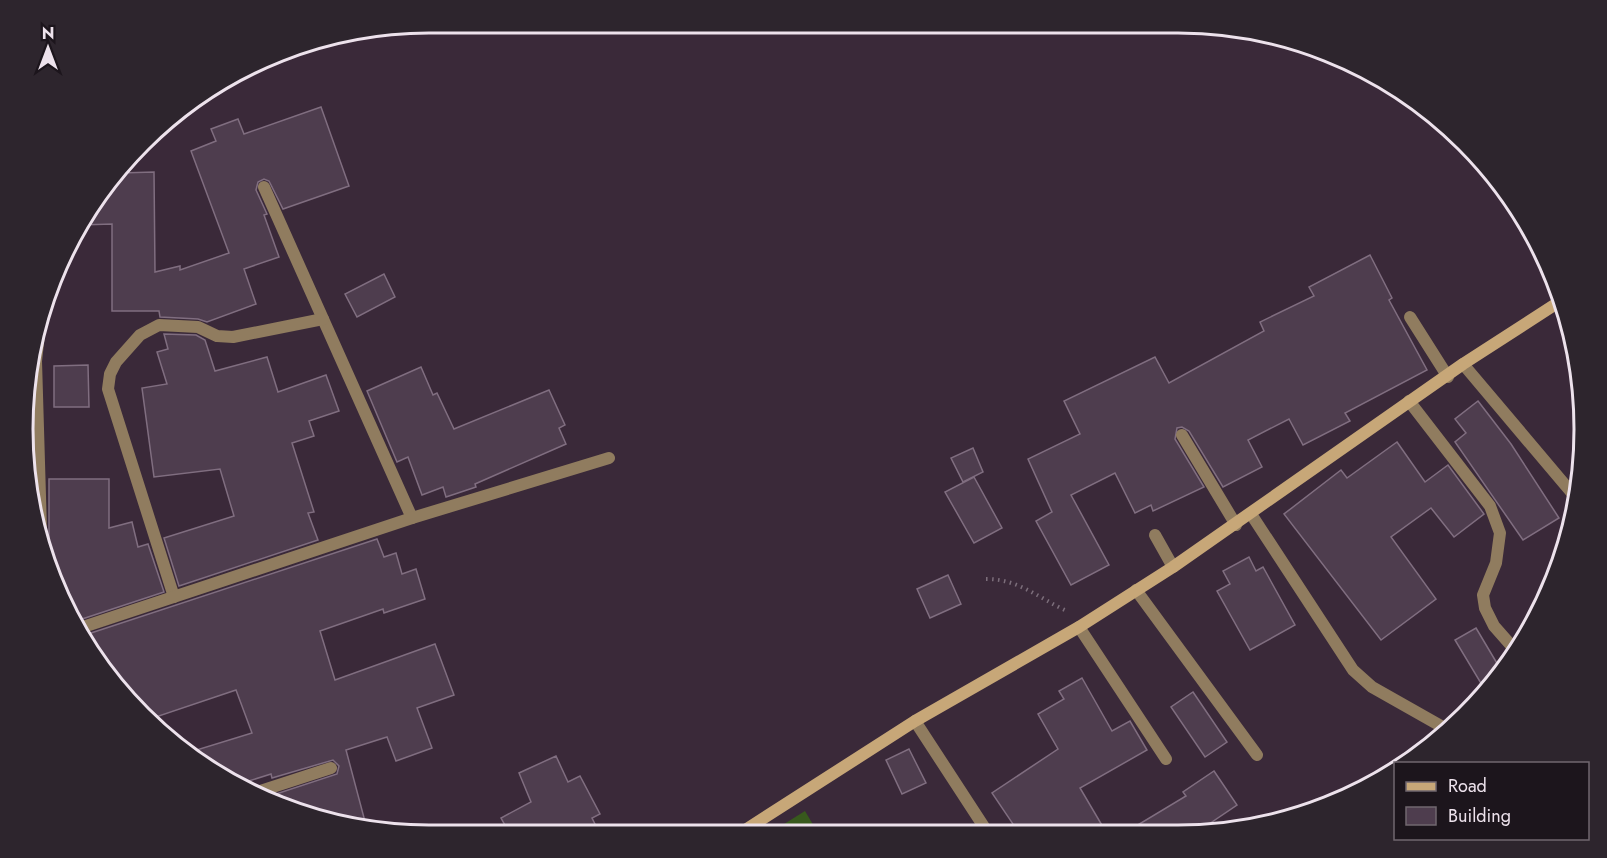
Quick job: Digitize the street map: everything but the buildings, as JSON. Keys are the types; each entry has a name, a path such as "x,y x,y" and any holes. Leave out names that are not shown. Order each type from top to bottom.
{"street":[{"path":"264,187 412,518"},
{"path":"753,825 915,722 1078,627 1173,567 1236,525 1409,401 1554,305"},
{"path":"1410,317 1448,377"},
{"path":"174,597 108,390 110,374 140,335 159,325 198,327 217,336 233,337 323,319"},
{"path":"1463,364 1569,490"},
{"path":"36,375 40,502"},
{"path":"1409,401 1490,506 1500,533 1496,563 1483,595 1485,608 1494,626 1510,644"},
{"path":"1182,435 1236,525"},
{"path":"86,626 412,518 609,458"},
{"path":"1251,514 1353,670 1372,687 1441,725"},
{"path":"1155,535 1173,567"},
{"path":"1136,590 1257,755"},
{"path":"1078,627 1166,759"},
{"path":"915,722 983,825"},
{"path":"265,789 331,768"}],"path":[{"path":"986,579 1002,579 1020,584 1065,611 1100,613"}],"green space":[{"path":"805,811 813,825 782,825"}]}
